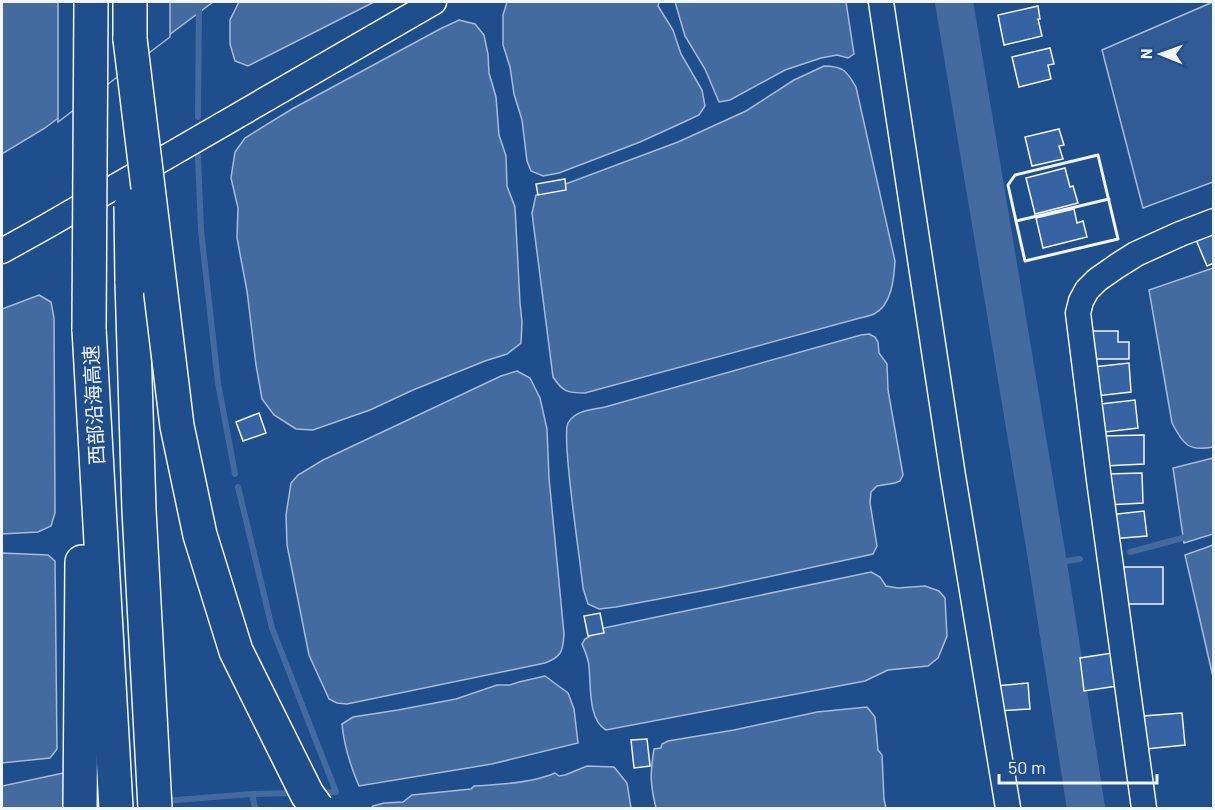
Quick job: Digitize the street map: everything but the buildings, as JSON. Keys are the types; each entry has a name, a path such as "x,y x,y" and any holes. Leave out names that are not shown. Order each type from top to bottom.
{"highway":[{"name":"西部沿海高速","path":"91,2 89,329 116,808"},
{"path":"130,2 132,281 139,510 154,808"},
{"path":"130,39 177,426 200,535 236,651 307,794 317,808"},
{"path":"80,808 82,560 89,329"}],"street":[{"path":"2,251 434,2"},
{"path":"881,2 953,476 1008,808"},
{"path":"1144,808 1078,313 1087,290 1117,266 1136,254 1179,234 1214,221"}],"shaded area":[{"path":"2,2 213,2 45,128 2,154"},
{"path":"239,2 374,2 248,66 235,61 230,44 230,20"},
{"path":"507,2 659,2 658,6 673,30 681,54 702,90 705,106 699,115 684,122 640,142 559,173 543,176 531,171 527,161 522,120 503,45 503,15"},
{"path":"675,2 846,2 854,54 848,58 837,55 821,58 785,70 730,100 719,102 705,69 685,36"},
{"path":"1213,2 1213,182 1143,208 1102,50"},
{"path":"459,20 475,24 484,35 488,54 489,73 496,97 499,135 506,156 507,186 515,207 522,322 521,343 507,354 413,390 370,410 313,430 296,429 274,415 262,399 237,238 238,208 231,178 235,152 245,138 292,109"},
{"path":"824,66 844,70 856,87 895,261 891,290 885,304 869,316 585,393 563,389 553,377 532,213 536,195 678,142 746,111 794,80"},
{"path":"1213,268 1213,447 1198,448 1187,445 1172,423 1149,290"},
{"path":"39,295 51,302 54,318 55,513 51,526 38,532 2,534 2,309"},
{"path":"869,334 878,342 879,353 887,364 888,390 903,475 900,481 877,486 871,492 870,503 877,546 873,554 616,607 599,609 588,604 583,588 567,451 568,423 575,415"},
{"path":"517,371 530,378 540,398 547,429 549,478 564,634 560,653 545,663 347,704 329,699 309,655 287,545 286,515 291,483 298,475 323,460 501,376"},
{"path":"1213,458 1213,534 1184,543 1173,468"},
{"path":"1214,545 1213,677 1185,555"},
{"path":"2,553 48,555 55,561 57,749 50,758 2,763"},
{"path":"871,572 880,577 886,586 898,588 925,586 939,591 945,598 947,636 938,658 928,666 888,670 865,681 606,730 596,719 593,711 588,661 582,644 585,639 604,628"},
{"path":"545,676 568,693 574,709 578,743 492,764 359,786 348,756 342,724 353,717 456,699 497,685 510,685"},
{"path":"867,707 875,717 878,750 882,755 886,808 656,808 651,779 654,749 661,748 662,744 668,741 734,730 817,712"},
{"path":"587,766 614,767 627,783 631,808 371,808 384,803 403,802 412,795 526,781 555,773 559,776"},
{"path":"73,771 70,808 2,808 2,786"}],"pier":[{"path":"58,2 170,2 170,37 58,122"}],"waterway":[{"path":"198,117 199,2"},
{"path":"954,2 1048,564 1086,808"},
{"path":"198,156 201,230 218,383 235,474"},
{"path":"238,487 272,628 336,792 319,793"},
{"path":"1130,552 1190,536"},
{"path":"1048,564 1080,559"},
{"path":"164,801 294,793"},
{"path":"252,794 255,808"}],"wall":[{"path":"1016,221 1008,185 1015,175 1098,155 1118,239 1025,261 1016,221 1109,199"}]}
